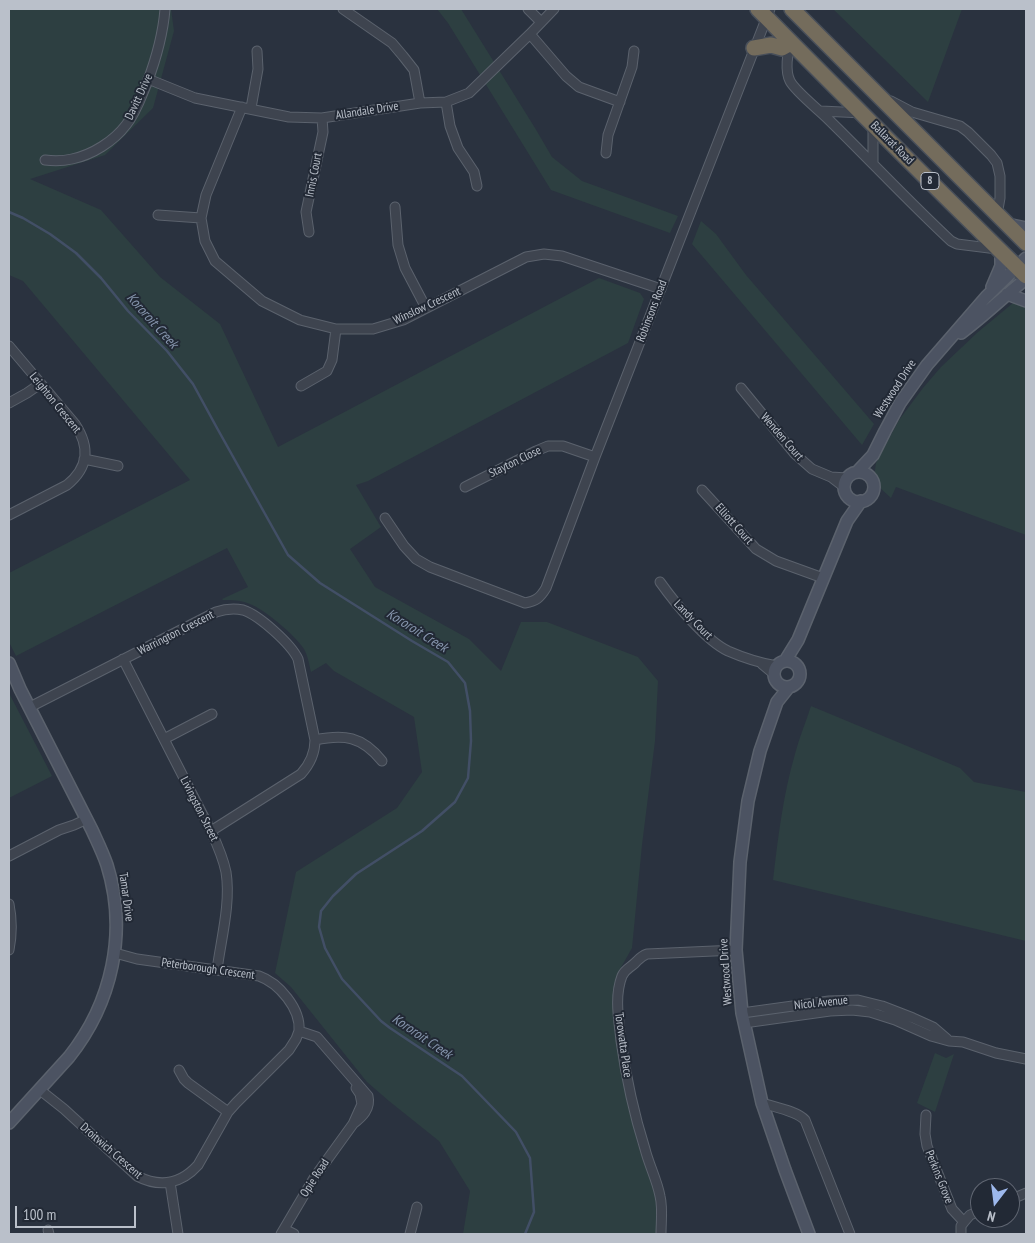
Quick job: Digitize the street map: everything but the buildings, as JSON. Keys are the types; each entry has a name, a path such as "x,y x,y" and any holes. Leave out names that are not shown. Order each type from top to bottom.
{"highway":[{"name":"Ballarat Road","path":"792,9 1026,244"},
{"name":"Ballarat Road","path":"765,12 791,44 868,118 999,250 1024,270"},
{"path":"754,48 769,45 782,48 791,44"}],"street":[{"name":"Davitt Drive","path":"45,160 70,160 98,149 119,133 126,125 137,106 157,55 162,38 165,9"},
{"path":"343,9 392,43 403,56 414,70 420,103"},
{"path":"528,9 541,22"},
{"name":"Allandale Drive","path":"148,80 195,98 289,117 322,118 420,103 446,102 470,93 554,9"},
{"name":"Robinsons Road","path":"385,518 404,546 416,559 430,567 525,603 541,597 754,48 765,12"},
{"path":"530,34 566,76 579,87 620,102"},
{"path":"791,44 787,53 789,80 794,86 950,240 957,244 999,250 1001,266 986,297"},
{"name":"Winslow Crescent","path":"257,51 258,69 247,108 206,196 201,218 205,241 216,261 262,301 300,320 336,329 373,329 403,320 526,257 544,254 562,256 661,289"},
{"path":"606,153 608,135 632,67 634,51"},
{"name":"Ballarat Road","path":"872,89 905,109 960,126 991,154 997,163 1000,176 1002,220"},
{"path":"446,102 450,126 458,148 474,172 477,186"},
{"path":"821,112 868,118 873,164"},
{"name":"Innis Court","path":"309,232 306,212 322,132 322,118"},
{"path":"395,207 398,245 406,268 426,308"},
{"path":"158,215 201,218"},
{"path":"1002,220 1026,228"},
{"name":"Westwood Drive","path":"947,343 974,324 1007,294 1024,270"},
{"name":"Westwood Drive","path":"849,483 873,455 900,403 927,365 986,297 1024,270"},
{"path":"1007,294 1026,301"},
{"path":"301,386 327,371 332,360 336,329"},
{"name":"Leighton Crescent","path":"9,346 80,431 85,446 84,459"},
{"path":"9,403 40,384"},
{"name":"Wenden Court","path":"741,388 794,454 812,469 849,483"},
{"name":"Stayton Close","path":"465,487 548,446 563,446 595,457"},
{"name":"Westwood Drive","path":"872,480 873,455"},
{"path":"9,515 67,485 78,473 84,459 118,466"},
{"path":"847,521 849,483 862,472 872,480 873,490 871,495 864,500 855,501 849,483"},
{"name":"Elliott Court","path":"702,490 756,549 776,561 823,578"},
{"path":"789,687 780,685 782,669 798,640 847,521 861,501"},
{"name":"Landy Court","path":"660,582 708,637 727,650 760,663 782,669"},
{"name":"Warrington Crescent","path":"30,707 222,610 237,609 250,613 259,619 288,643 296,654 301,667 315,740 312,756 301,774 211,831"},
{"name":"Livingston Street","path":"123,659 211,831 222,857 227,886 225,917 217,970"},
{"name":"Tamar Drive","path":"9,663 107,864 112,884 116,916 114,956 103,1000 92,1024 78,1047 9,1123"},
{"name":"Westwood Drive","path":"778,702 789,687 799,679 799,670 782,669 778,702 760,751 748,801 740,862 736,950 744,1018 762,1103 809,1234"},
{"path":"164,739 212,714"},
{"path":"315,740 335,736 347,737 368,747 382,761"},
{"path":"9,856 85,816"},
{"path":"9,904 12,924 9,950"},
{"name":"Torowatta Place","path":"661,1234 662,1203 645,1149 624,1058 618,1010 622,976 642,955 736,950"},
{"name":"Peterborough Crescent","path":"114,956 129,960 137,959 259,976 273,983 294,1008 299,1020 299,1031"},
{"name":"Nicol Avenue","path":"744,1018 829,1001 858,1000 882,1006 933,1027 949,1042 963,1042 996,1053 1026,1058"},
{"path":"178,1234 170,1182 185,1177 198,1165 228,1112 289,1050 299,1031"},
{"name":"Opie Road","path":"282,1232 314,1178 365,1104 349,1075 317,1037 299,1031"},
{"path":"179,1070 188,1083 228,1112"},
{"name":"Droitwich Crescent","path":"41,1088 137,1176 152,1182 170,1182"},
{"path":"762,1103 802,1116 805,1120 850,1234"},
{"name":"Perkins Grove","path":"926,1115 924,1134 927,1146 952,1210 964,1222"},
{"path":"410,1234 417,1207"},
{"path":"961,1234 961,1228 970,1215"},
{"path":"282,1232 294,1234"}],"shaded area":[{"path":"9,9 171,9 174,31 153,108 105,155 30,179 101,210 160,277 220,324 278,447 599,278 640,293 644,299 628,343 368,481 356,485 381,527 350,549 375,587 469,639 501,671 521,622 547,622 638,657 658,681 655,741 632,948 619,971 613,996 617,1038 637,1142 658,1201 658,1234 463,1234 470,1191 439,1141 367,1082 291,987 275,973 296,872 397,808 422,772 414,717 334,671 326,663 311,672 304,649 279,624 263,611 250,604 222,599 248,587 227,548 16,656 9,642 9,573 190,480 23,281 9,275"},
{"path":"437,9 461,9 552,157 582,181 678,216 670,233 551,190 448,23"},
{"path":"833,9 962,9 928,102"},
{"path":"701,221 716,234 746,275 874,424 862,445 692,244"},
{"path":"1013,303 1026,304 1026,535 896,487 891,498 879,487 874,477 876,463 899,420 923,388 941,367 978,332"},
{"path":"9,693 52,776 9,798"},
{"path":"811,706 960,768 974,782 1026,792 1026,941 773,880 787,785"},
{"path":"935,1053 946,1058 954,1054 935,1112 917,1103"}],"waterway":[{"name":"Kororoit Creek","path":"9,212 50,234 76,253 167,351 193,384 288,555 320,583 448,662 465,683 470,711 471,741 468,778 455,802 422,831 356,874 333,896 321,911 319,927 325,948 342,979 381,1021 462,1076 516,1132 530,1158 534,1212 525,1234"}]}
